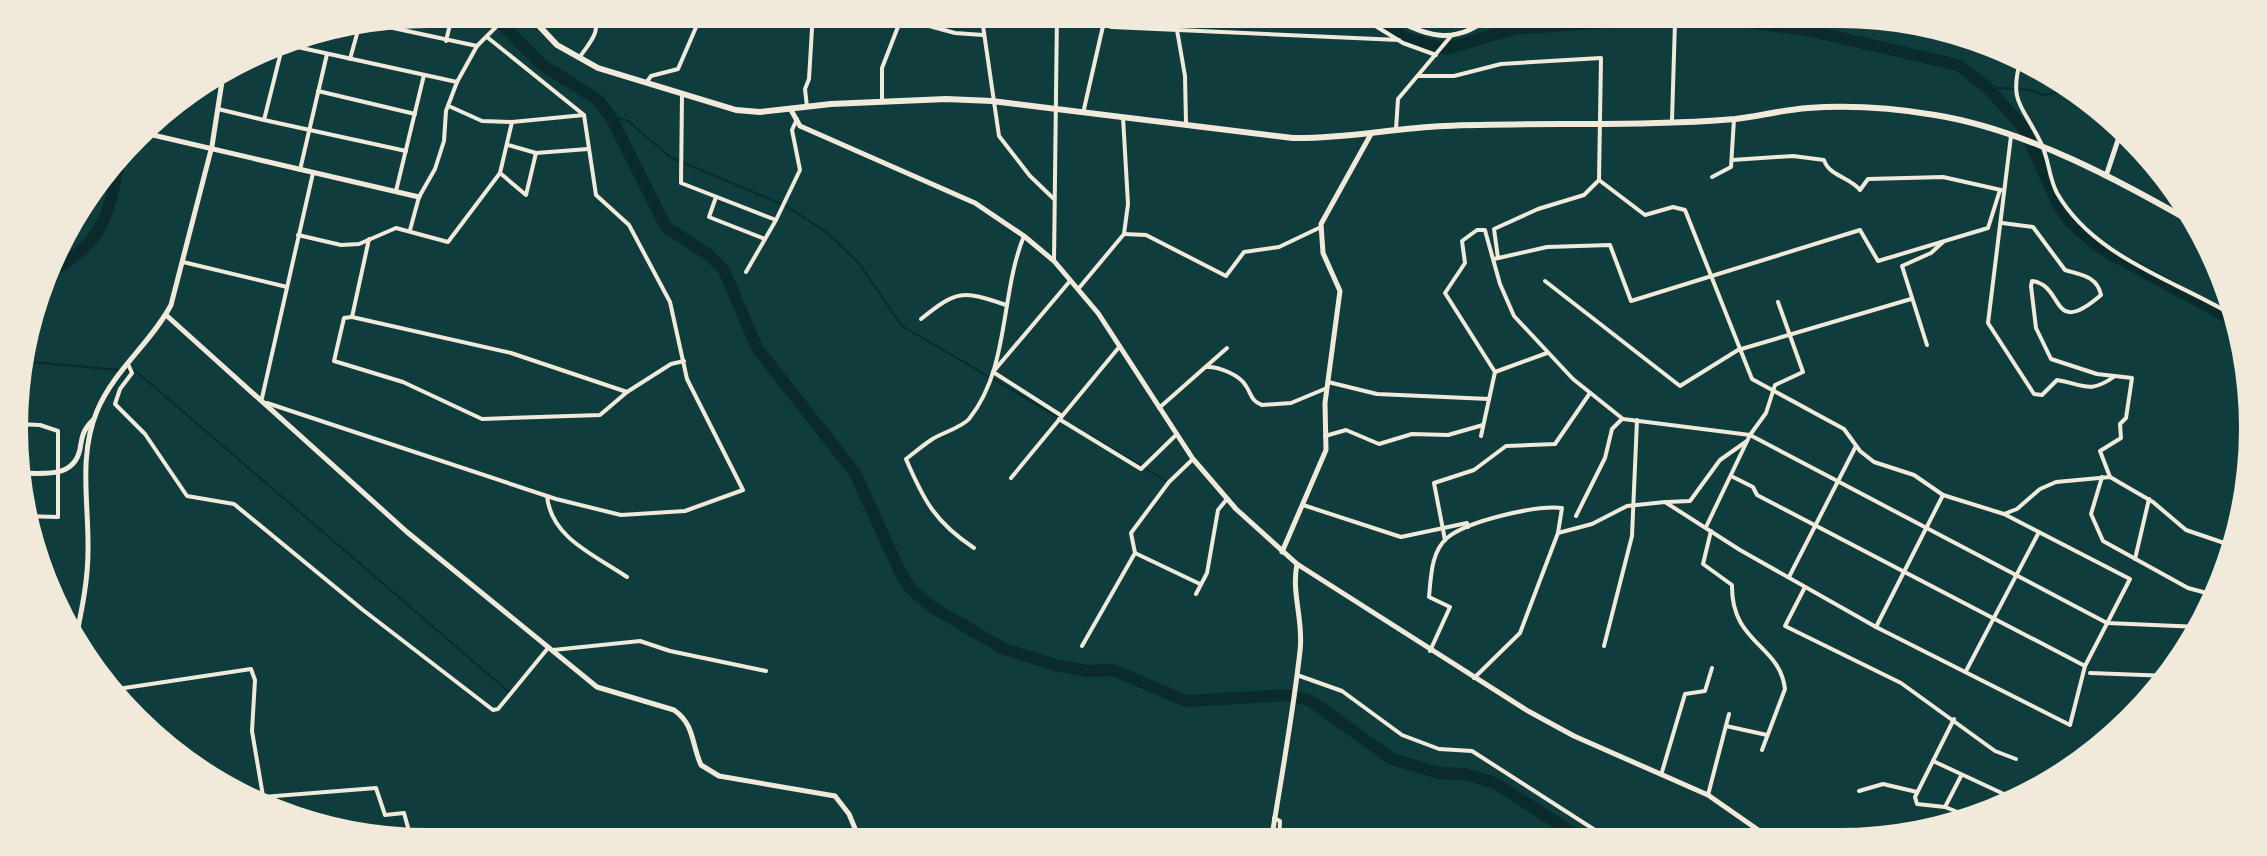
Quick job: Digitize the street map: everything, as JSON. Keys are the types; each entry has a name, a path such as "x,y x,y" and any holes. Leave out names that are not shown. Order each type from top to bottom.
{"main road":[{"path":"539,26 557,45 598,68 736,110 791,110 882,102 992,101 1084,109 1293,138 1440,126 1734,119 1808,108 1857,106 1934,115 2027,141 2106,176 2180,216"}],"street":[{"path":"446,41 450,26"},
{"path":"410,230 419,197 435,169 444,141 446,111 451,107 457,82 477,46 498,26"},
{"path":"579,58 598,31 598,26"},
{"path":"646,83 651,76 678,69 697,26"},
{"path":"807,107 805,89 809,79 812,26"},
{"path":"882,102 882,68 899,26"},
{"path":"929,26 964,35 983,35"},
{"path":"982,26 999,136 1030,176 1054,199"},
{"path":"1054,261 1057,26"},
{"path":"1084,109 1104,26"},
{"path":"1119,26 1399,40"},
{"path":"1376,26 1399,40 1438,54"},
{"path":"1409,26 1424,34 1451,36 1478,26"},
{"path":"1672,120 1675,26"},
{"path":"386,28 477,46"},
{"path":"1177,30 1185,76 1186,123"},
{"path":"350,59 359,32"},
{"path":"264,401 595,510 642,516 685,511 743,490 687,379 670,302 629,225 596,195 584,115 579,108 538,81 488,36"},
{"path":"1396,131 1398,99 1451,36"},
{"path":"300,47 457,82"},
{"path":"300,170 327,54"},
{"path":"264,120 279,55"},
{"path":"1418,76 1454,76 1501,64 1601,58 1599,180 1584,195 1538,209 1494,229 1496,258"},
{"path":"2019,68 2014,95 2043,149 2056,190 2067,208 2100,242 2223,310"},
{"path":"396,191 424,75"},
{"path":"78,625 87,568 84,467 94,420 108,390 166,315 183,262 212,146 222,83"},
{"path":"318,91 415,114"},
{"path":"682,95 684,159 678,176 681,183 776,220"},
{"path":"451,107 482,121 512,122 584,115"},
{"path":"218,109 406,151"},
{"path":"791,110 800,126 975,203 1054,261 1079,288 1120,346 1193,459 1227,499 1297,564 1430,651 1574,736 1662,772 1708,795 1758,830"},
{"path":"1079,288 1124,234 1128,204 1123,115"},
{"path":"746,272 800,170 793,136 797,119"},
{"path":"1712,177 1731,167 1734,119"},
{"path":"298,235 341,245 359,244 396,228 448,242 500,173 512,122"},
{"path":"1282,552 1300,504 1324,461 1328,385 1340,291 1323,253 1323,217 1368,145 1371,134"},
{"path":"154,135 419,197"},
{"path":"2011,136 1988,323 2034,394 2042,395 2057,380 2076,387 2092,387 2116,375"},
{"path":"2106,176 2118,139"},
{"path":"508,145 536,153 588,149"},
{"path":"500,173 526,195 536,153"},
{"path":"1732,160 1793,156 1824,160 1832,172 1853,180 1860,190 1868,179 1943,177 2003,190"},
{"path":"264,401 313,173"},
{"path":"1599,180 1645,215 1673,207 1685,210 1752,379 1844,429 1856,446 1874,462 1914,475 1943,495 2004,514 2130,579 2085,666 2070,725 1876,627 1665,502"},
{"path":"1496,258 1547,247 1610,245 1631,301 1709,274 1860,230 1878,261 1943,242 1988,228 2003,190"},
{"path":"716,197 709,217 765,239"},
{"path":"2002,223 2033,227 2065,270 2083,274 2099,287 2101,295 2086,308 2069,314 2063,312 2041,283 2032,281 2036,328 2051,359 2097,374 2132,378 2126,418 2120,424 2121,438 2100,451 2110,477"},
{"path":"1124,234 1146,235 1226,276 1244,252 1279,247 1321,227"},
{"path":"1481,436 1495,372 1445,293 1465,263 1462,241 1477,230 1485,230 1514,316 1547,353 1623,419 1749,438 2107,623 2188,627"},
{"path":"974,548 951,533 926,506 906,459 929,441 968,421 993,372 1006,323 1009,278 1024,236"},
{"path":"352,317 369,239"},
{"path":"1927,345 1902,266 1931,253 1943,242"},
{"path":"183,262 287,287"},
{"path":"993,372 1072,279"},
{"path":"1545,281 1680,386 1738,350 1911,299"},
{"path":"921,319 961,293 970,292 1006,305"},
{"path":"1762,750 1785,689 1784,680 1767,653 1738,623 1731,609 1732,585 1703,564 1708,529 1749,438 1766,413 1775,385 1803,372 1778,302"},
{"path":"166,315 407,532 551,649 608,693 674,710 682,716 693,732 701,765 719,776 835,796 849,814 856,830"},
{"path":"627,392 511,353 352,317 344,318 334,361 403,382 482,419 600,415 627,392 671,364 684,361"},
{"path":"1011,478 1120,346"},
{"path":"1159,408 1227,348"},
{"path":"1495,372 1547,353"},
{"path":"128,364 132,373 115,404 145,434 187,496 234,504 363,610 493,710 498,709 551,649 640,641 670,651 766,671"},
{"path":"1206,367 1215,366 1244,382 1250,396 1262,405 1291,403 1328,385 1377,394 1489,399"},
{"path":"993,372 1141,469 1177,434"},
{"path":"1445,540 1434,483 1474,470 1506,446 1555,444 1590,393"},
{"path":"1576,516 1605,458 1612,429 1623,419"},
{"path":"28,473 57,473 76,462 81,436 94,420"},
{"path":"1604,646 1632,536 1637,420"},
{"path":"26,424 58,431 58,517 36,516"},
{"path":"1325,436 1346,430 1379,444 1412,434 1448,435 1483,425"},
{"path":"1558,533 1592,524 1633,505 1690,501 1720,460 1749,438"},
{"path":"1789,577 1856,446"},
{"path":"1082,646 1135,553 1131,533 1169,482 1193,459"},
{"path":"1731,476 1753,487 1757,495 2085,666"},
{"path":"2102,477 2091,514 2103,541 2188,588 2206,593"},
{"path":"2004,514 2017,509 2046,485 2069,478 2110,477 2149,499 2186,530 2224,543"},
{"path":"1876,627 1943,495"},
{"path":"547,496 548,512 557,527 627,577"},
{"path":"1196,594 1207,573 1218,510 1227,499"},
{"path":"2135,559 2149,499"},
{"path":"1300,504 1401,537 1467,523 1468,528"},
{"path":"1430,651 1450,607 1429,597 1433,564 1445,540 1468,528 1542,505 1562,508 1558,533 1520,633 1474,678"},
{"path":"1966,671 2039,532"},
{"path":"1135,553 1200,584"},
{"path":"1272,830 1301,639 1294,589 1297,564"},
{"path":"1805,587 1785,626 1901,683 1995,751 2016,759"},
{"path":"1662,772 1685,694 1705,691 1712,668"},
{"path":"122,688 251,669 255,680 252,731 262,794"},
{"path":"2090,673 2156,675"},
{"path":"1297,675 1342,691 1402,735 1439,749 1472,751 1595,830"},
{"path":"1708,795 1729,714"},
{"path":"1954,719 1917,792 1917,804 1945,807 1957,812"},
{"path":"1726,726 1768,735"},
{"path":"1933,761 2004,794"},
{"path":"1945,807 1961,776"},
{"path":"1859,791 1883,784 1917,792"},
{"path":"272,798 376,788 385,815 404,813 408,829"},
{"path":"1274,818 1280,821 1280,830"}],"waterway":[{"path":"504,26 541,64 598,100 611,117 666,227 709,255 724,270 757,348 855,473 900,572 910,588 932,607 1004,649 1059,666 1087,671 1113,670 1186,701 1288,695 1311,701 1392,759 1439,773 1465,774 1495,783 1568,830"},
{"path":"1386,26 1406,38 1446,49 1513,29 1554,26"},
{"path":"1776,26 1958,65 1987,87 2023,127 2059,206 2070,222 2100,248 2225,315"},
{"path":"1987,87 2030,90 2044,95 2059,92"},
{"path":"611,117 628,121 670,157 784,205 825,231 858,262 902,326 1058,417"},
{"path":"60,266 81,251 101,225 108,211 116,175"},
{"path":"32,362 119,370"},
{"path":"125,370 137,372 509,692"},
{"path":"1091,436 1166,481"}]}
